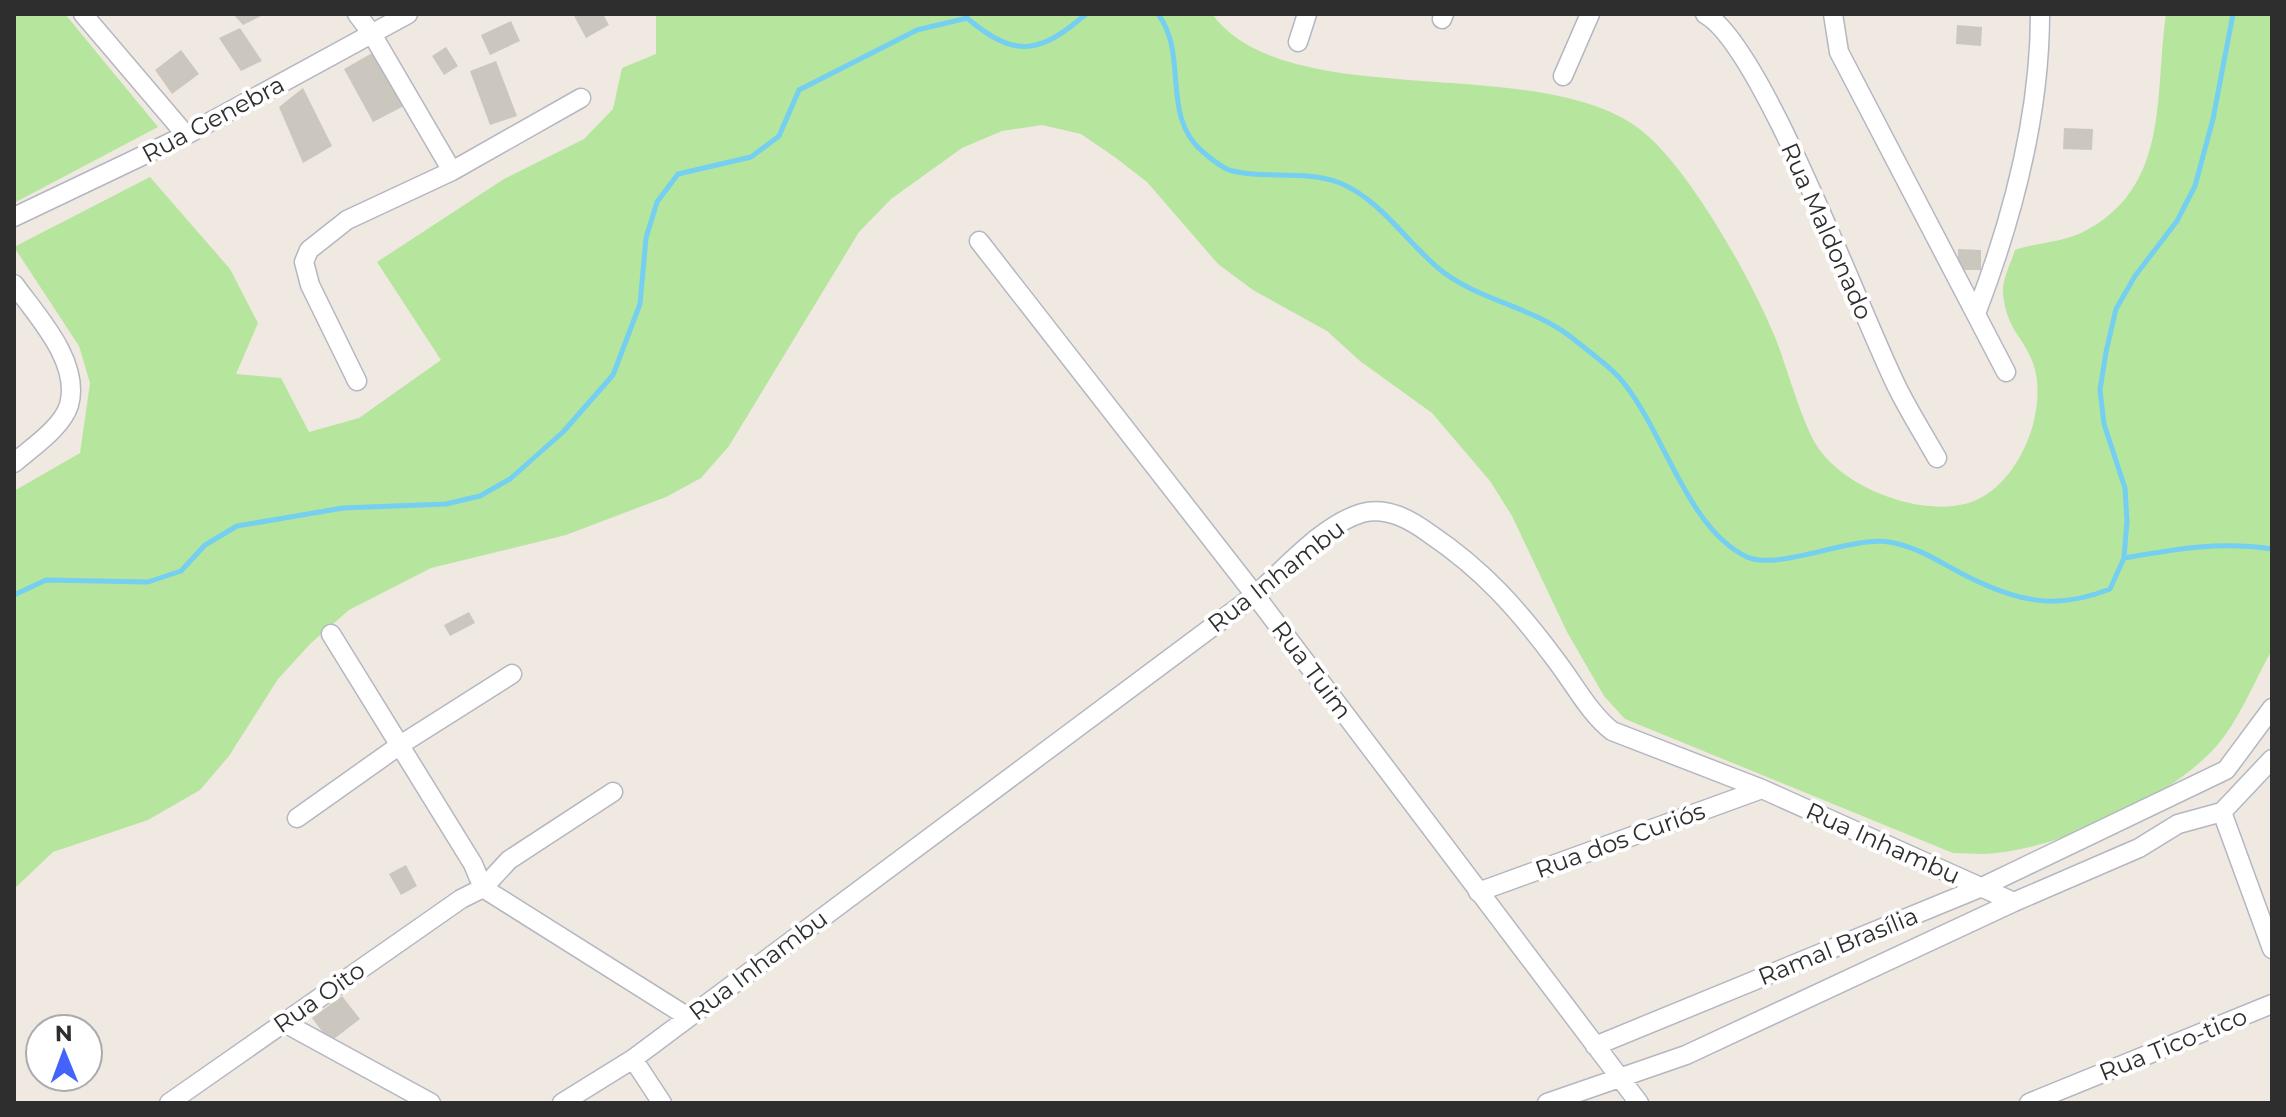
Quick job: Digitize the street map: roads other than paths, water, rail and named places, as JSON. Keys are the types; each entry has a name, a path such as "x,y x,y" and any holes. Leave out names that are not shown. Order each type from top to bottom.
{"street":[{"path":"83,14 186,135"},
{"path":"357,14 372,34 452,171"},
{"name":"Rua Genebra","path":"14,217 186,135 408,14"},
{"path":"1298,42 1307,14"},
{"path":"1563,76 1590,14"},
{"name":"Rua Maldonado","path":"1705,14 1721,25 1738,48 1771,109 1899,390 1937,458"},
{"path":"1833,14 1839,52 1977,311 2006,372"},
{"path":"1977,311 2013,205 2038,81 2040,14"},
{"path":"357,381 310,285 304,262 309,250 347,220 452,171 581,98"},
{"name":"Rua Tuim","path":"979,241 1255,595 1639,1103"},
{"path":"14,284 57,345 70,379 69,406 55,426 14,463"},
{"name":"Rua Inhambu","path":"562,1103 633,1059 1255,595 1321,538 1348,519 1378,511 1402,518 1465,558 1491,581 1512,603 1594,712 1612,731 1762,789 2014,902"},
{"path":"331,634 473,864 477,891 688,1017"},
{"path":"297,818 400,745 512,674"},
{"name":"Ramal Brasília","path":"1595,1046 1982,887 2226,770 2272,708"},
{"path":"2272,759 2222,812 2272,949"},
{"name":"Rua dos Curiós","path":"1478,892 1762,789"},
{"name":"Rua Oito","path":"169,1103 477,891 509,860 613,792"},
{"name":"Ramal Brasília","path":"1547,1103 1686,1055 2014,902 2139,848 2178,824 2222,812"},
{"name":"Rua Tico-tico","path":"2029,1103 2272,1004"},
{"path":"283,1022 431,1103"},
{"path":"633,1059 662,1103"}],"waterway":[{"path":"14,595 46,580 148,582 181,571 205,545 237,526 343,508 446,504 480,496 510,479 563,432 613,375 640,304 646,238 657,202 678,174 751,157 779,136 799,90 917,30 967,18 999,40 1027,46 1055,37 1086,14"},
{"path":"1158,14 1172,48 1182,121 1203,152 1219,165 1242,173 1312,176 1340,183 1369,200 1443,272 1474,290 1540,318 1571,337 1621,379 1694,504 1709,526 1727,544 1747,557 1777,560 1873,541 1889,542 1924,554 1996,589 2044,601 2076,599 2110,589 2124,558 2127,521 2125,488 2104,424 2100,390 2106,352 2116,309 2135,276 2177,221 2195,186 2213,119 2233,14"},
{"path":"2124,558 2216,546 2272,549"}]}
